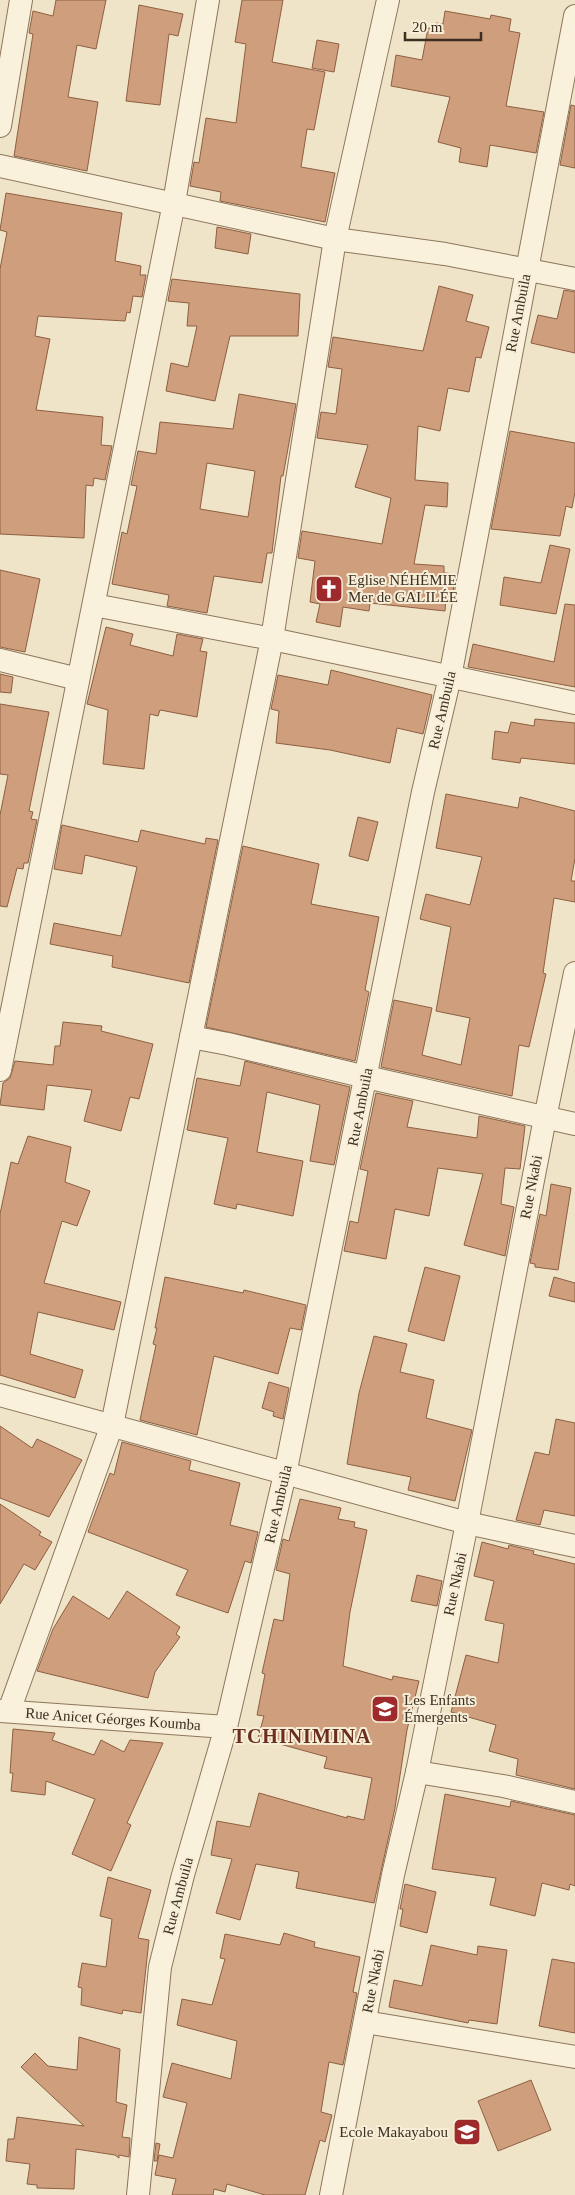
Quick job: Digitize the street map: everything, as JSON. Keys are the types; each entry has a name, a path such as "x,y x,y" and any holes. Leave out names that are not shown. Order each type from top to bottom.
{"street":[{"path":"0,126 21,0"},
{"path":"0,1070 174,203 208,0"},
{"path":"5,1711 112,1425 272,639 335,239 388,0"},
{"name":"Rue Ambuila","path":"138,2195 160,1967 183,1875 226,1727 285,1474 423,792 450,677 575,16"},
{"path":"0,166 335,239 445,254 527,268 575,279"},
{"path":"94,605 272,639 575,703"},
{"path":"0,660 78,679"},
{"name":"Rue Nkabi","path":"331,2195 393,1875 417,1772 467,1523 544,1118 575,973"},
{"path":"191,1037 575,1124"},
{"path":"0,1395 467,1523 575,1546"},
{"name":"Rue Anicet Géorges Koumba","path":"5,1711 226,1727"},
{"path":"417,1772 503,1786 575,1802"},
{"path":"365,2022 575,2057"}],"building":[{"path":"56,0 106,0 96,49 77,45 68,97 98,102 87,171 14,156 33,34 29,33 33,11 53,16"},
{"path":"242,0 283,0 272,62 325,72 314,130 307,129 301,167 335,173 325,222 220,201 221,192 190,186 194,162 199,163 206,118 236,123 246,44 235,42"},
{"path":"139,5 183,14 178,36 169,34 160,105 126,101"},
{"path":"445,11 490,19 491,15 511,19 509,31 520,33 506,106 544,112 536,153 490,145 487,167 459,162 461,148 438,142 450,97 391,86 396,55 422,60 428,28 435,28 436,23 443,24"},
{"path":"317,40 339,44 334,72 312,68"},
{"path":"571,105 575,106 575,168 560,165"},
{"path":"6,193 122,213 115,261 141,266 140,275 146,275 142,297 133,296 130,313 127,312 125,321 38,316 35,336 50,339 36,410 103,417 101,445 112,446 105,480 94,478 93,486 86,485 84,538 0,534 0,269 7,232 0,230"},
{"path":"217,227 251,234 248,254 215,248"},
{"path":"172,279 300,294 298,336 230,336 215,401 166,391 171,363 188,367 197,326 187,326 189,303 168,301"},
{"path":"439,286 473,295 466,321 489,327 481,358 476,357 469,392 448,388 440,431 418,426 415,480 448,483 447,507 425,505 414,564 444,566 444,573 456,574 452,597 446,596 445,611 370,603 369,611 343,607 340,627 316,622 320,604 310,602 315,561 298,558 302,531 382,544 391,498 355,487 368,445 317,438 321,412 336,414 342,369 328,367 333,337 423,351"},
{"path":"564,290 575,292 575,353 531,343 538,315 557,319"},
{"path":"239,394 296,404 283,476 281,476 272,553 267,553 262,583 214,576 207,613 167,606 169,595 112,584 122,532 127,534 137,486 131,485 138,451 156,454 160,422 233,429","holes":["207,463 255,471 248,517 200,509"]},
{"path":"510,431 575,443 575,492 572,508 566,506 560,536 491,529"},
{"path":"550,545 570,549 556,614 500,605 504,577 541,583"},
{"path":"0,570 40,579 25,652 0,647"},
{"path":"565,604 575,605 575,687 468,667 473,644 554,662"},
{"path":"106,627 133,634 130,645 173,656 177,634 203,639 200,651 207,652 197,717 160,710 158,716 150,714 144,769 103,764 108,710 87,704"},
{"path":"331,670 432,695 423,734 397,728 390,763 330,750 276,743 279,711 271,709 278,675 328,685"},
{"path":"0,674 13,677 11,693 0,692"},
{"path":"0,704 49,712 29,811 33,812 31,819 37,820 28,863 24,863 23,869 17,868 7,907 0,906 0,815 8,775 0,774"},
{"path":"535,719 575,723 575,764 521,758 520,763 492,759 495,731 508,733 511,722 534,726"},
{"path":"446,794 518,808 520,797 575,811 575,858 571,881 575,881 575,902 554,898 543,973 546,974 529,1047 519,1045 512,1096 381,1067 394,1000 432,1008 422,1055 461,1065 470,1018 436,1011 451,927 420,919 426,894 470,905 482,857 436,848"},
{"path":"358,817 378,822 368,861 349,856"},
{"path":"62,825 138,842 141,830 205,844 206,838 218,840 189,983 112,967 113,956 50,944 54,923 121,936 137,867 85,855 82,874 54,869"},
{"path":"243,846 319,864 311,904 379,917 365,990 369,992 355,1061 206,1027"},
{"path":"63,1022 102,1026 101,1031 153,1044 139,1099 130,1097 121,1131 84,1121 92,1090 47,1085 44,1110 0,1105 3,1083 10,1078 15,1061 53,1065 55,1046 60,1046"},
{"path":"245,1061 350,1087 334,1165 310,1161 320,1105 267,1092 257,1152 303,1161 293,1216 237,1204 236,1209 214,1204 228,1138 187,1130 197,1078 240,1086"},
{"path":"376,1093 413,1101 407,1127 477,1138 479,1116 525,1126 520,1169 505,1168 501,1204 514,1207 505,1256 464,1245 483,1174 438,1168 429,1216 395,1209 386,1259 344,1251 350,1221 358,1223 368,1171 360,1169"},
{"path":"28,1136 71,1147 65,1182 90,1191 77,1226 62,1221 44,1283 121,1302 114,1330 38,1312 30,1354 83,1370 75,1398 0,1375 0,1214 11,1162 18,1164"},
{"path":"551,1184 571,1188 558,1270 535,1267 535,1264 530,1263 540,1214 546,1216"},
{"path":"425,1267 460,1276 444,1341 408,1331"},
{"path":"165,1277 243,1293 244,1290 306,1305 301,1330 290,1328 278,1374 214,1356 197,1435 140,1420 156,1345 153,1344 157,1328 155,1328"},
{"path":"554,1277 575,1283 575,1302 549,1296"},
{"path":"374,1336 407,1344 400,1372 434,1380 426,1418 472,1430 455,1501 408,1490 411,1477 347,1464 359,1393"},
{"path":"269,1382 289,1388 283,1419 273,1416 274,1412 262,1408"},
{"path":"556,1419 575,1423 575,1516 544,1510 540,1525 516,1520 535,1452 549,1455"},
{"path":"0,1426 32,1448 37,1439 82,1460 49,1517 0,1498"},
{"path":"122,1442 191,1461 189,1470 240,1483 230,1525 258,1532 251,1563 245,1561 228,1613 176,1595 188,1570 88,1532 110,1473 114,1475"},
{"path":"300,1499 341,1508 338,1519 355,1522 354,1527 367,1530 350,1612 343,1666 392,1680 393,1676 419,1681 407,1730 395,1808 374,1903 296,1888 299,1872 256,1864 240,1920 216,1913 232,1859 211,1855 217,1821 250,1827 259,1793 347,1818 347,1816 364,1820 372,1778 324,1768 327,1757 258,1738 264,1716 257,1715 265,1674 262,1673 274,1619 283,1621 290,1574 276,1570 283,1539 289,1541"},
{"path":"0,1504 41,1532 39,1535 52,1542 35,1570 24,1564 0,1604"},
{"path":"482,1542 508,1549 509,1545 534,1551 533,1554 575,1564 575,1789 516,1775 518,1759 489,1751 496,1725 451,1712 466,1655 498,1663 504,1624 485,1620 494,1581 474,1576"},
{"path":"417,1575 442,1581 437,1606 411,1601"},
{"path":"127,1591 180,1627 176,1634 180,1637 155,1672 148,1698 37,1671 53,1629 73,1596 109,1619"},
{"path":"13,1729 55,1733 52,1740 94,1755 101,1740 124,1752 130,1740 163,1743 127,1823 131,1825 111,1871 72,1854 95,1799 46,1781 45,1795 11,1791 13,1773 10,1773"},
{"path":"445,1794 510,1807 511,1801 575,1815 575,1886 570,1884 569,1890 542,1883 535,1916 490,1905 496,1878 432,1869"},
{"path":"108,1877 151,1890 138,1938 149,1940 141,2013 123,2010 122,2014 81,2005 82,1988 78,1987 82,1963 106,1967 112,1919 100,1916"},
{"path":"405,1884 436,1892 427,1933 400,1926 403,1909 400,1909"},
{"path":"284,1933 315,1942 314,1947 360,1957 353,1992 357,1993 343,2065 329,2062 321,2112 332,2115 325,2142 320,2140 305,2195 265,2195 227,2184 225,2192 214,2189 213,2195 172,2195 176,2179 155,2175 159,2155 173,2158 187,2103 163,2097 172,2063 231,2079 237,2041 177,2025 182,1999 212,2005 225,1959 220,1958 225,1934 280,1945"},
{"path":"431,1945 477,1955 478,1946 507,1950 497,2024 469,2020 468,2023 389,2007 394,1980 422,1986"},
{"path":"552,1959 575,1963 575,2033 539,2026"},
{"path":"79,2037 120,2049 116,2102 127,2105 122,2137 130,2138 129,2157 119,2155 119,2158 115,2155 76,2149 74,2189 37,2188 37,2185 27,2184 30,2164 6,2161 8,2139 14,2139 17,2117 84,2126 21,2067 35,2053 48,2066 77,2070"},
{"path":"531,2080 551,2130 498,2151 478,2101"},
{"path":"156,2143 160,2144 157,2161 154,2161"}],"place":[{"name":"Eglise NÉHÉMIE Mer de GALILÉE","path":"329,589"},
{"name":"Les Enfants Émergents","path":"385,1709"},
{"name":"Ecole Makayabou","path":"467,2132"}],"district":[{"name":"TCHINIMINA","path":"302,1736"}]}
